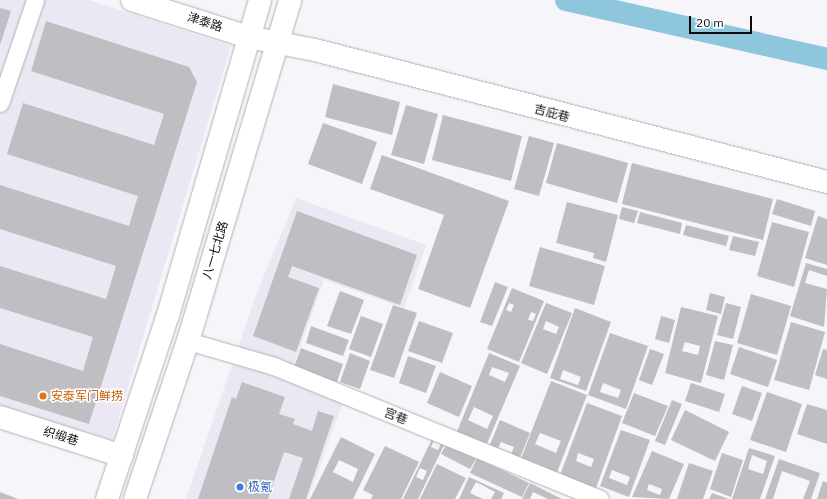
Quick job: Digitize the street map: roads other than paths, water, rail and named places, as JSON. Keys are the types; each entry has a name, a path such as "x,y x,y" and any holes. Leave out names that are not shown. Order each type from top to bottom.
{"main road":[{"name":"津泰路","path":"132,0 248,37 277,42"},
{"path":"107,499 168,315 260,0"},
{"name":"八一七北路","path":"135,499 188,341 290,0"},
{"name":"吉庇巷","path":"277,42 827,182"},
{"name":"织缎巷","path":"0,417 122,456"}],"street":[{"path":"0,103 35,0"},
{"name":"宫巷","path":"188,341 274,366 600,499"}],"waterway":[{"path":"566,0 827,59"}],"place":[{"name":"安泰军门鲜捞","path":"43,396"},
{"name":"极氪","path":"240,487"}]}
